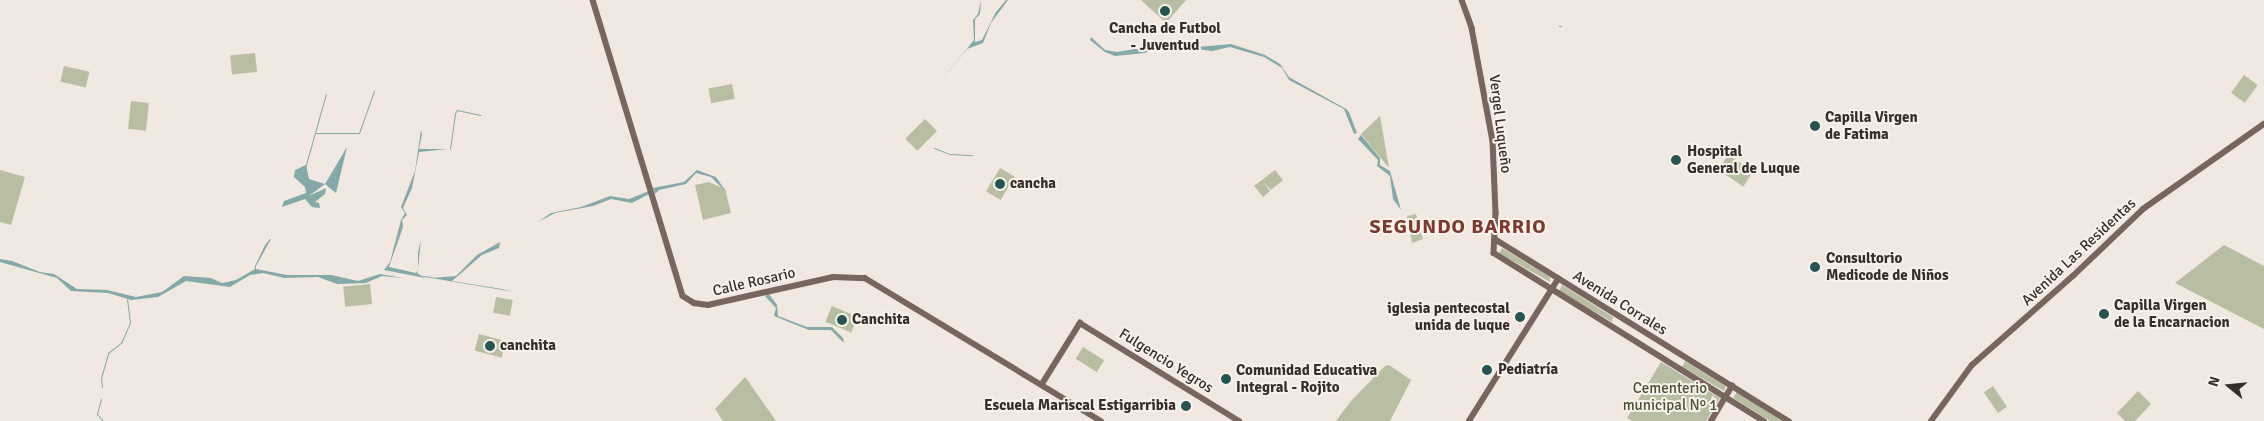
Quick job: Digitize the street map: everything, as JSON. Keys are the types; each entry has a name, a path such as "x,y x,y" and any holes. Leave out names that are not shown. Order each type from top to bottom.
{"main road":[{"name":"Calle Rosario","path":"593,0 683,296 705,306 838,276 865,278 1101,421"},
{"name":"Vergel Luqueño","path":"1462,0 1472,28 1491,132 1494,254"},
{"name":"Avenida Las Residentas","path":"1931,421 1972,365 2074,276 2148,204 2264,124"},
{"name":"Avenida Corrales","path":"1495,240 1789,421"},
{"name":"Avenida Corrales","path":"1494,254 1764,421"},
{"path":"1469,421 1558,278"},
{"name":"Fulgencio Yegros","path":"1042,384 1080,323 1239,421"},
{"path":"1711,421 1732,386"}],"green space":[{"name":"Cancha de Futbol - Juventud","path":"1141,0 1186,0 1166,23"},
{"path":"255,53 257,72 232,75 230,56"},
{"path":"64,66 89,72 86,87 60,82"},
{"path":"2244,75 2258,85 2245,103 2231,93"},
{"path":"732,84 735,99 711,103 708,89"},
{"path":"131,101 149,103 146,131 128,129"},
{"path":"1380,116 1389,168 1361,134"},
{"path":"925,119 937,131 917,151 905,139"},
{"path":"1728,155 1753,171 1743,186 1718,170"},
{"name":"cancha","path":"1000,168 1015,177 1001,200 986,191"},
{"path":"0,170 25,177 11,225 0,222"},
{"path":"1275,170 1283,180 1271,190 1263,182 1270,191 1263,197 1254,186"},
{"path":"709,182 725,189 731,213 703,220 695,185"},
{"path":"1416,214 1423,239 1412,243 1407,216"},
{"path":"2224,245 2264,266 2264,329 2175,283"},
{"path":"1502,248 1550,277 1550,282 1499,253"},
{"path":"370,284 372,304 345,307 343,287"},
{"path":"1562,285 1613,317 1612,322 1559,291"},
{"name":"canchita","path":"496,297 513,300 510,316 493,313"},
{"name":"Canchita","path":"832,306 858,317 851,333 825,322"},
{"name":"canchita","path":"479,334 506,341 502,358 475,350"},
{"path":"1083,347 1104,360 1097,372 1076,359"},
{"path":"1685,361 1726,386 1724,391 1682,367"},
{"name":"Cementerio municipal Nº 1","path":"1661,362 1720,398 1706,421 1632,421 1627,418"},
{"path":"1389,365 1411,380 1390,421 1336,421 1351,401 1385,366"},
{"path":"745,377 776,421 723,421 715,409"},
{"path":"1993,386 2007,407 1998,413 1984,392"},
{"path":"2138,391 2151,404 2135,421 2125,421 2117,413"},
{"path":"1737,392 1782,421 1770,421 1733,398"}],"water":[{"path":"981,0 980,14 975,19 975,42 982,40 996,12 1008,0 991,23 983,43 967,49 930,94 974,40 973,20 978,14"},
{"path":"1091,37 1105,50 1117,52 1153,46 1165,41 1186,48 1231,44 1265,55 1280,64 1289,77 1346,109 1357,133 1354,134 1344,109 1289,80 1282,68 1264,57 1230,47 1212,51 1190,48 1185,50 1166,43 1145,53 1115,56 1105,52 1090,40"},
{"path":"421,130 419,149 447,149 419,152 412,188 403,208 407,215 402,220 403,227 389,267 416,273 418,270 417,273 425,278 384,270 390,262 401,220 405,213 401,207 415,171"},
{"path":"1361,135 1380,158 1380,165 1390,171 1401,210 1393,199 1390,176 1377,166 1378,160 1358,139"},
{"path":"347,147 336,193 325,184"},
{"path":"306,165 309,179 325,184 309,196 326,188 325,194 315,202 319,203 320,208 312,207 305,199 282,207 284,201 306,193 305,187 294,177 295,170"},
{"path":"697,170 716,177 727,193 711,177 696,173 686,184 659,190 655,194 653,188 684,182"},
{"path":"649,191 649,194 632,203 611,199 593,206 555,213 538,222 551,213 581,207 610,196 629,199"},
{"path":"270,239 256,269 287,275 331,275 358,281 380,274 403,278 382,276 366,283 337,284 318,277 284,278 263,273 250,275 230,287 186,281 158,297 131,300 108,293 71,291 57,278 0,262 0,259 12,261 40,272 54,274 77,289 107,290 136,297 162,292 184,276 211,278 222,283 236,280 255,269 255,266 265,245"},
{"path":"421,239 418,270 418,253"},
{"path":"500,242 499,248 482,255 452,281 514,292 431,278 456,276 477,255"},
{"path":"769,294 777,305 778,316 807,327 832,327 843,338 844,343 831,330 809,330 774,316 776,308 765,296"}],"waterway":[{"path":"316,133 359,133 374,91"},
{"path":"305,168 326,94"},
{"path":"450,149 457,110 480,115"},
{"path":"934,148 950,154 972,155"},
{"path":"423,276 432,277"},
{"path":"102,387 101,378 108,353 121,343 130,323 127,299"},
{"path":"101,399 97,414 103,421"}],"place":[{"name":"Cancha de Futbol - Juventud","path":"1165,11"},
{"name":"Capilla Virgen de Fatima","path":"1815,126"},
{"name":"Hospital General de Luque","path":"1676,160"},
{"name":"cancha","path":"1000,184"},
{"name":"Consultorio Medicode de Niños","path":"1815,267"},
{"name":"Capilla Virgen de la Encarnacion","path":"2104,314"},
{"name":"iglesia pentecostal unida de luque","path":"1520,317"},
{"name":"Canchita","path":"842,320"},
{"name":"canchita","path":"490,346"},
{"name":"Pediatría","path":"1487,370"},
{"name":"Comunidad Educativa Integral - Rojito","path":"1226,379"},
{"name":"Escuela Mariscal Estigarribia","path":"1186,406"}],"district":[{"name":"SEGUNDO BARRIO","path":"1458,226"}]}
